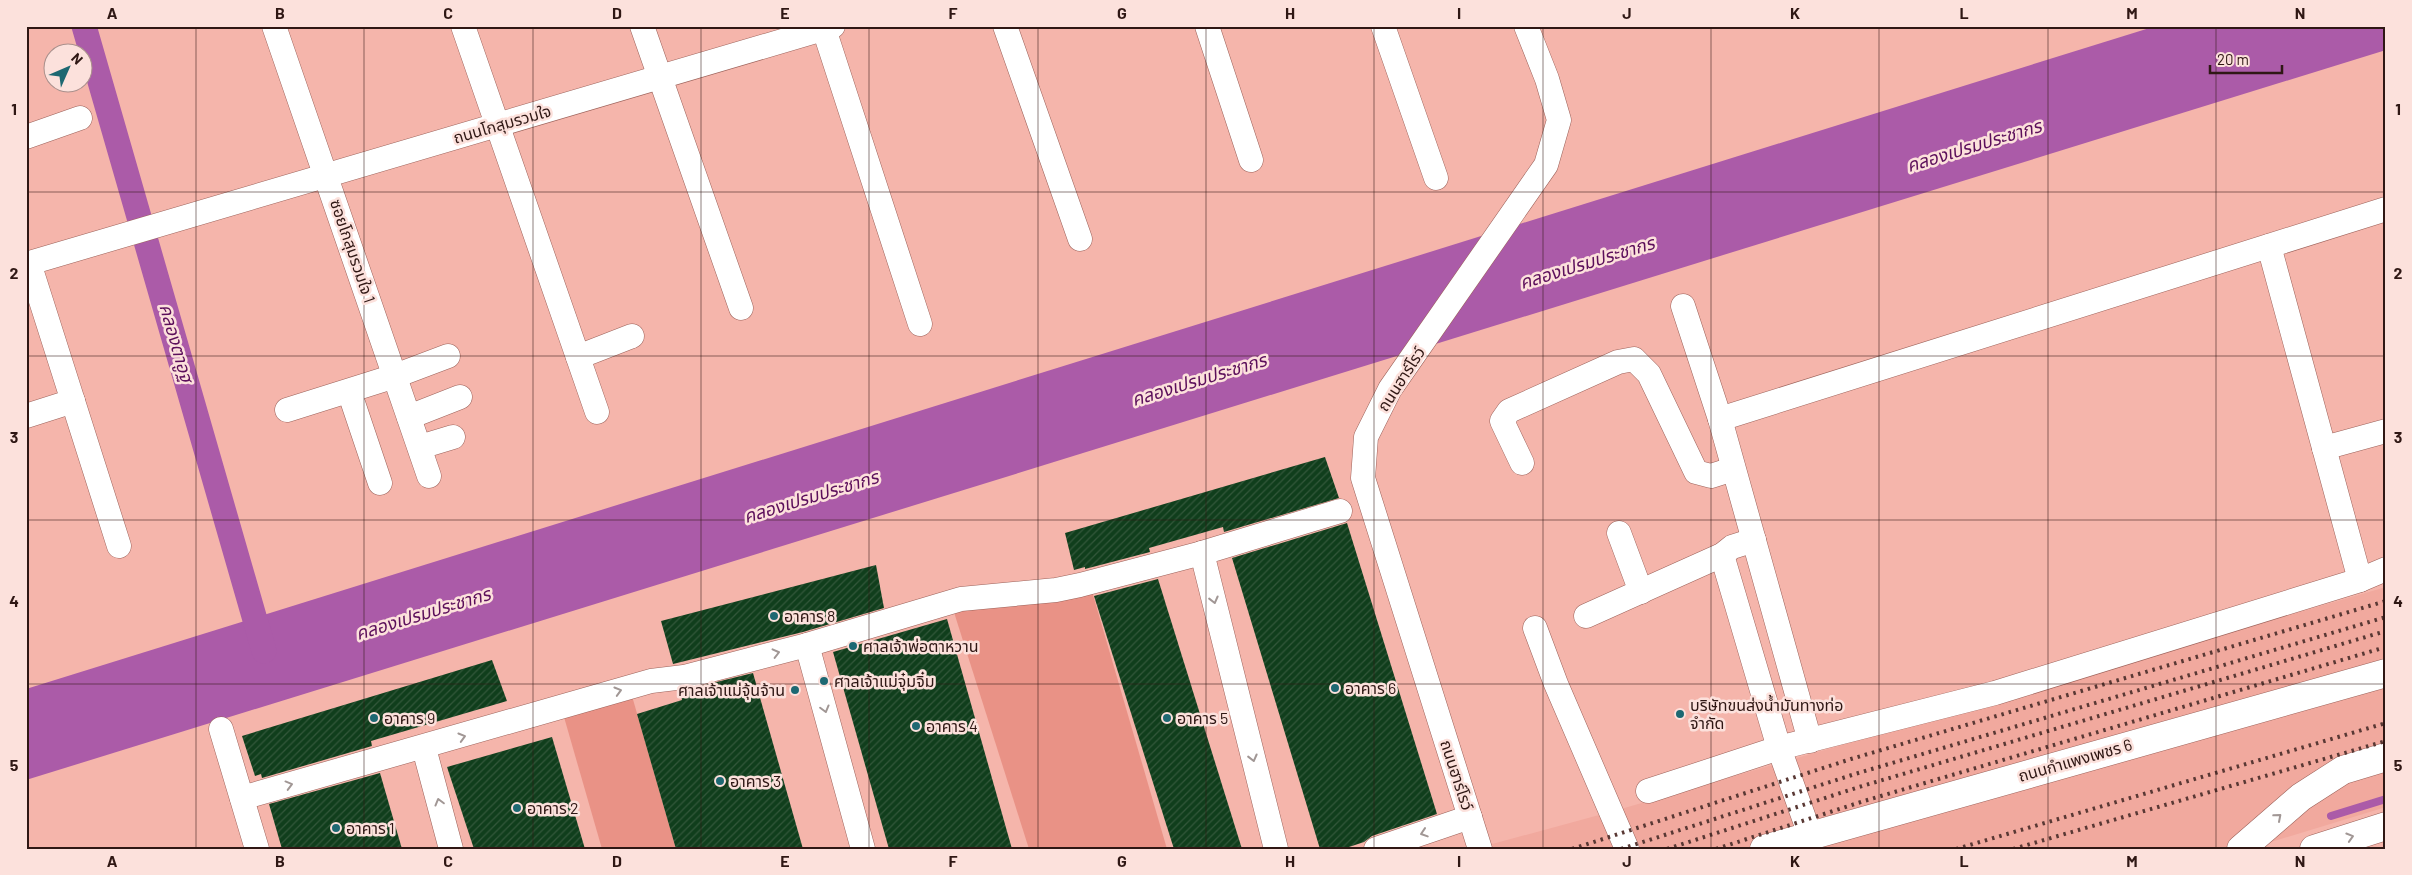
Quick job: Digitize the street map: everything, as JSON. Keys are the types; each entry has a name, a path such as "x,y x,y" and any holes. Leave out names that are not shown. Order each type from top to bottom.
{"main road":[{"name":"ถนนกำแพงเพชร 6","path":"1764,849 2386,673"},
{"path":"2241,849 2301,797 2343,770 2386,757"},
{"path":"2314,849 2386,826"}],"street":[{"name":"ซอยโกสุมรวมใจ 1","path":"274,26 327,175 429,476"},
{"path":"463,26 597,412"},
{"path":"642,26 741,308"},
{"path":"1006,26 1080,239"},
{"path":"1207,26 1251,160"},
{"path":"1383,26 1436,178"},
{"name":"ถนนฮาร์โรว์","path":"1480,849 1363,478 1362,464 1366,437 1390,389 1546,165 1559,120 1547,79 1526,26"},
{"name":"ถนนโกสุมรวมใจ","path":"28,264 826,27"},
{"path":"826,27 920,324"},
{"path":"26,137 80,118"},
{"path":"1720,419 2386,210"},
{"path":"2269,246 2360,580"},
{"path":"28,264 119,546"},
{"path":"1683,306 1720,419 1810,741"},
{"path":"578,357 632,336"},
{"path":"287,410 395,376 448,356"},
{"path":"1522,463 1502,421 1509,411 1618,362 1634,359 1649,374 1696,472 1711,476 1733,469"},
{"path":"348,391 380,483"},
{"path":"409,416 460,397"},
{"path":"26,416 72,401"},
{"path":"2324,448 2386,431"},
{"path":"420,447 453,438"},
{"path":"242,798 424,748 651,681 684,677 807,645 961,599 1056,590 1202,553 1340,511"},
{"path":"1619,533 1640,592"},
{"path":"1586,616 1722,555 1732,547 1754,540"},
{"path":"1202,553 1276,849"},
{"path":"1722,555 1779,748 1810,835"},
{"path":"1648,791 1779,748 1995,693 2360,580 2386,570"},
{"path":"1535,628 1560,693 1627,849"},
{"path":"807,645 863,849"},
{"path":"221,729 257,849"},
{"path":"424,748 451,849"},
{"path":"1376,849 1470,817"}],"shaded area":[{"path":"2386,587 2386,807 2248,849 1474,849 1621,809"},
{"path":"1091,588 1167,849 1029,849 952,606"},
{"path":"632,696 676,849 602,849 564,717"}],"water":[{"name":"คลองเปรมประชากร","path":"2156,26 2386,26 2386,50 26,780 26,689"}],"building":[{"path":"1325,457 1339,498 1224,532 1223,527 1149,548 1150,552 1085,569 1085,567 1074,570 1065,533"},
{"name":"อาคาร 6","path":"1347,523 1437,814 1372,836 1364,842 1343,849 1320,849 1232,558"},
{"name":"อาคาร 8","path":"876,565 884,608 803,632 673,664 661,621"},
{"name":"อาคาร 5","path":"1158,579 1242,849 1174,849 1094,596"},
{"name":"อาคาร 4","path":"947,619 1012,849 889,849 833,652"},
{"name":"อาคาร 9","path":"492,660 507,701 371,741 372,746 262,778 261,774 255,776 242,736"},
{"name":"อาคาร 3","path":"753,673 803,849 676,849 637,714 682,700 680,691"},
{"name":"อาคาร 2","path":"552,737 585,849 474,849 447,767"},
{"name":"อาคาร 1","path":"380,773 402,849 282,849 269,804"}],"waterway":[{"name":"คลองตาอูฐ","path":"84,26 264,651"},
{"path":"2331,816 2386,799"}],"railway":[{"path":"1572,849 1851,759 2386,601"},
{"path":"1621,849 1855,774 2386,617"},
{"path":"1667,849 1859,787 2386,631"},
{"path":"1716,849 1864,801 2386,647"},
{"path":"1956,849 2386,723"},
{"path":"2013,849 2386,741"}],"place":[{"name":"อาคาร 8","path":"774,616"},
{"name":"ศาลเจ้าพ่อตาหวาน","path":"853,646"},
{"name":"ศาลเจ้าแม่จุ๋มจิ๋ม","path":"824,681"},
{"name":"อาคาร 6","path":"1335,688"},
{"name":"ศาลเจ้าแม่จุ้นจ้าน","path":"795,690"},
{"name":"บริษัทขนส่งน้ำมันทางท่อ จำกัด","path":"1680,714"},
{"name":"อาคาร 9","path":"374,718"},
{"name":"อาคาร 5","path":"1167,718"},
{"name":"อาคาร 4","path":"916,726"},
{"name":"อาคาร 3","path":"720,781"},
{"name":"อาคาร 2","path":"517,808"},
{"name":"อาคาร 1","path":"336,828"}]}
